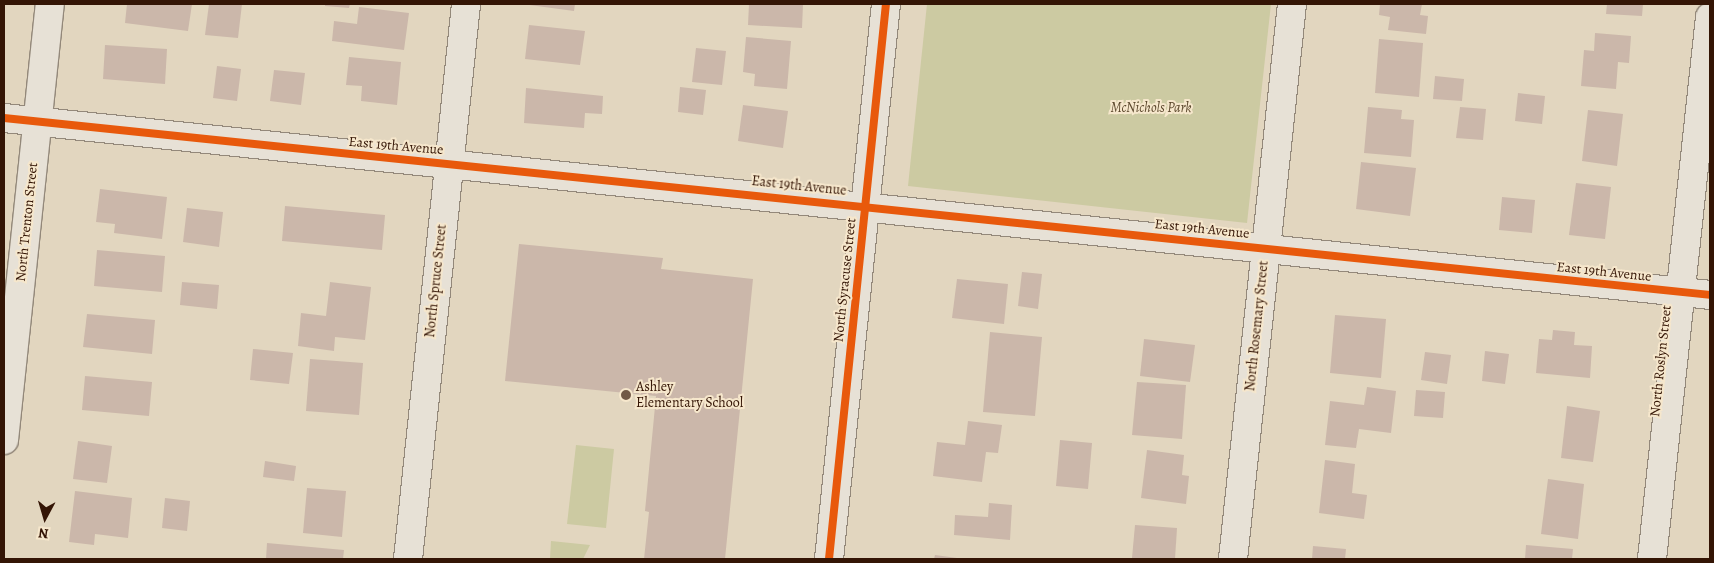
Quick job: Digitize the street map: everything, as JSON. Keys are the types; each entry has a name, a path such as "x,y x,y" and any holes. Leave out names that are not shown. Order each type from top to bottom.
{"street":[{"name":"North Trenton Street","path":"4,440 50,4"},
{"name":"North Spruce Street","path":"408,559 466,4"},
{"name":"North Syracuse Street","path":"829,559 886,4"},
{"name":"North Rosemary Street","path":"1233,559 1292,4"},
{"name":"North Roslyn Street","path":"1652,559 1710,17"},
{"name":"East 19th Avenue","path":"4,118 1710,295"}],"green space":[{"name":"McNichols Park","path":"927,4 1271,4 1247,223 908,186"},
{"path":"576,445 614,449 606,528 567,524"},
{"path":"551,541 590,545 583,559 550,559"}],"building":[{"path":"127,4 192,4 188,31 125,23"},
{"path":"209,4 242,4 238,38 205,35"},
{"path":"325,4 350,4 349,8 325,6"},
{"path":"522,4 575,4 574,11"},
{"path":"749,4 803,4 802,28 748,25"},
{"path":"1380,4 1422,4 1420,15 1428,16 1426,34 1388,30 1390,17 1379,15"},
{"path":"1607,4 1643,4 1642,16 1606,14"},
{"path":"359,7 409,13 404,50 332,41 334,21 357,24"},
{"path":"529,25 585,31 580,65 525,59"},
{"path":"1595,33 1631,36 1629,63 1618,62 1616,89 1581,86 1584,50 1594,51"},
{"path":"746,37 791,41 787,89 754,86 755,74 743,72"},
{"path":"1379,39 1423,43 1419,97 1375,93"},
{"path":"105,45 167,49 165,84 103,79"},
{"path":"696,48 726,51 722,85 692,82"},
{"path":"349,57 401,62 397,105 361,101 362,86 346,85"},
{"path":"217,66 241,69 237,101 213,98"},
{"path":"274,70 305,73 301,105 270,101"},
{"path":"1435,76 1464,79 1462,101 1433,99"},
{"path":"680,87 706,90 703,115 678,112"},
{"path":"526,88 603,96 602,114 585,113 584,128 524,123"},
{"path":"1518,93 1545,96 1542,124 1515,121"},
{"path":"743,105 788,111 783,148 738,141"},
{"path":"1368,107 1402,110 1401,119 1414,120 1411,157 1364,153"},
{"path":"1460,107 1486,109 1483,140 1456,138"},
{"path":"1588,110 1623,114 1617,166 1582,161"},
{"path":"1361,162 1416,168 1410,216 1356,209"},
{"path":"1576,183 1611,187 1605,239 1569,235"},
{"path":"100,189 167,197 162,239 114,233 115,224 96,222"},
{"path":"1502,197 1535,200 1532,233 1499,230"},
{"path":"285,206 385,215 382,250 282,241"},
{"path":"187,208 223,212 219,247 183,242"},
{"path":"519,244 663,258 661,269 753,279 725,559 644,559 649,512 645,511 656,396 505,381"},
{"path":"97,250 165,256 162,292 94,286"},
{"path":"1022,272 1042,274 1038,309 1018,306"},
{"path":"957,279 1008,284 1004,324 952,318"},
{"path":"182,282 219,285 217,309 180,305"},
{"path":"330,282 371,287 365,340 335,337 334,351 298,346 301,313 326,316"},
{"path":"87,314 155,320 152,354 83,347"},
{"path":"1335,315 1386,319 1381,378 1330,373"},
{"path":"1553,330 1575,332 1574,345 1592,346 1590,378 1536,373 1539,339 1552,340"},
{"path":"990,332 1042,337 1035,416 983,412"},
{"path":"1144,339 1195,345 1190,382 1140,376"},
{"path":"253,349 293,353 289,384 250,380"},
{"path":"1485,351 1509,354 1505,384 1482,381"},
{"path":"1425,352 1451,355 1447,384 1421,380"},
{"path":"310,359 363,363 359,415 306,411"},
{"path":"85,376 152,382 149,416 82,410"},
{"path":"1137,382 1186,385 1182,439 1132,435"},
{"path":"1367,387 1396,391 1391,433 1359,429 1356,448 1325,445 1330,401 1364,405"},
{"path":"1416,390 1445,392 1443,418 1414,416"},
{"path":"1567,406 1600,411 1593,462 1561,458"},
{"path":"968,421 1002,425 998,453 986,452 982,482 933,476 937,442 965,445"},
{"path":"1060,440 1092,443 1088,489 1056,486"},
{"path":"78,441 112,446 107,483 73,479"},
{"path":"1147,450 1184,455 1182,475 1189,476 1186,504 1141,498"},
{"path":"1325,460 1355,464 1352,493 1367,495 1364,519 1319,513"},
{"path":"265,461 296,466 294,481 263,477"},
{"path":"1548,479 1584,484 1578,539 1541,534"},
{"path":"307,488 346,491 342,537 303,533"},
{"path":"75,491 132,498 128,538 95,534 94,545 69,542"},
{"path":"165,498 190,501 187,531 162,528"},
{"path":"989,503 1012,505 1010,540 954,535 955,515 988,517"},
{"path":"1135,525 1177,528 1175,559 1132,558"},
{"path":"267,543 344,550 343,559 266,559"},
{"path":"1526,545 1573,549 1572,559 1525,559"},
{"path":"1313,546 1346,549 1345,559 1312,559"},
{"path":"935,555 957,558 957,559 934,559"}],"cycle path":[{"path":"829,559 886,4"},
{"path":"4,118 1710,295"}],"place":[{"name":"Ashley Elementary School","path":"626,395"}]}
